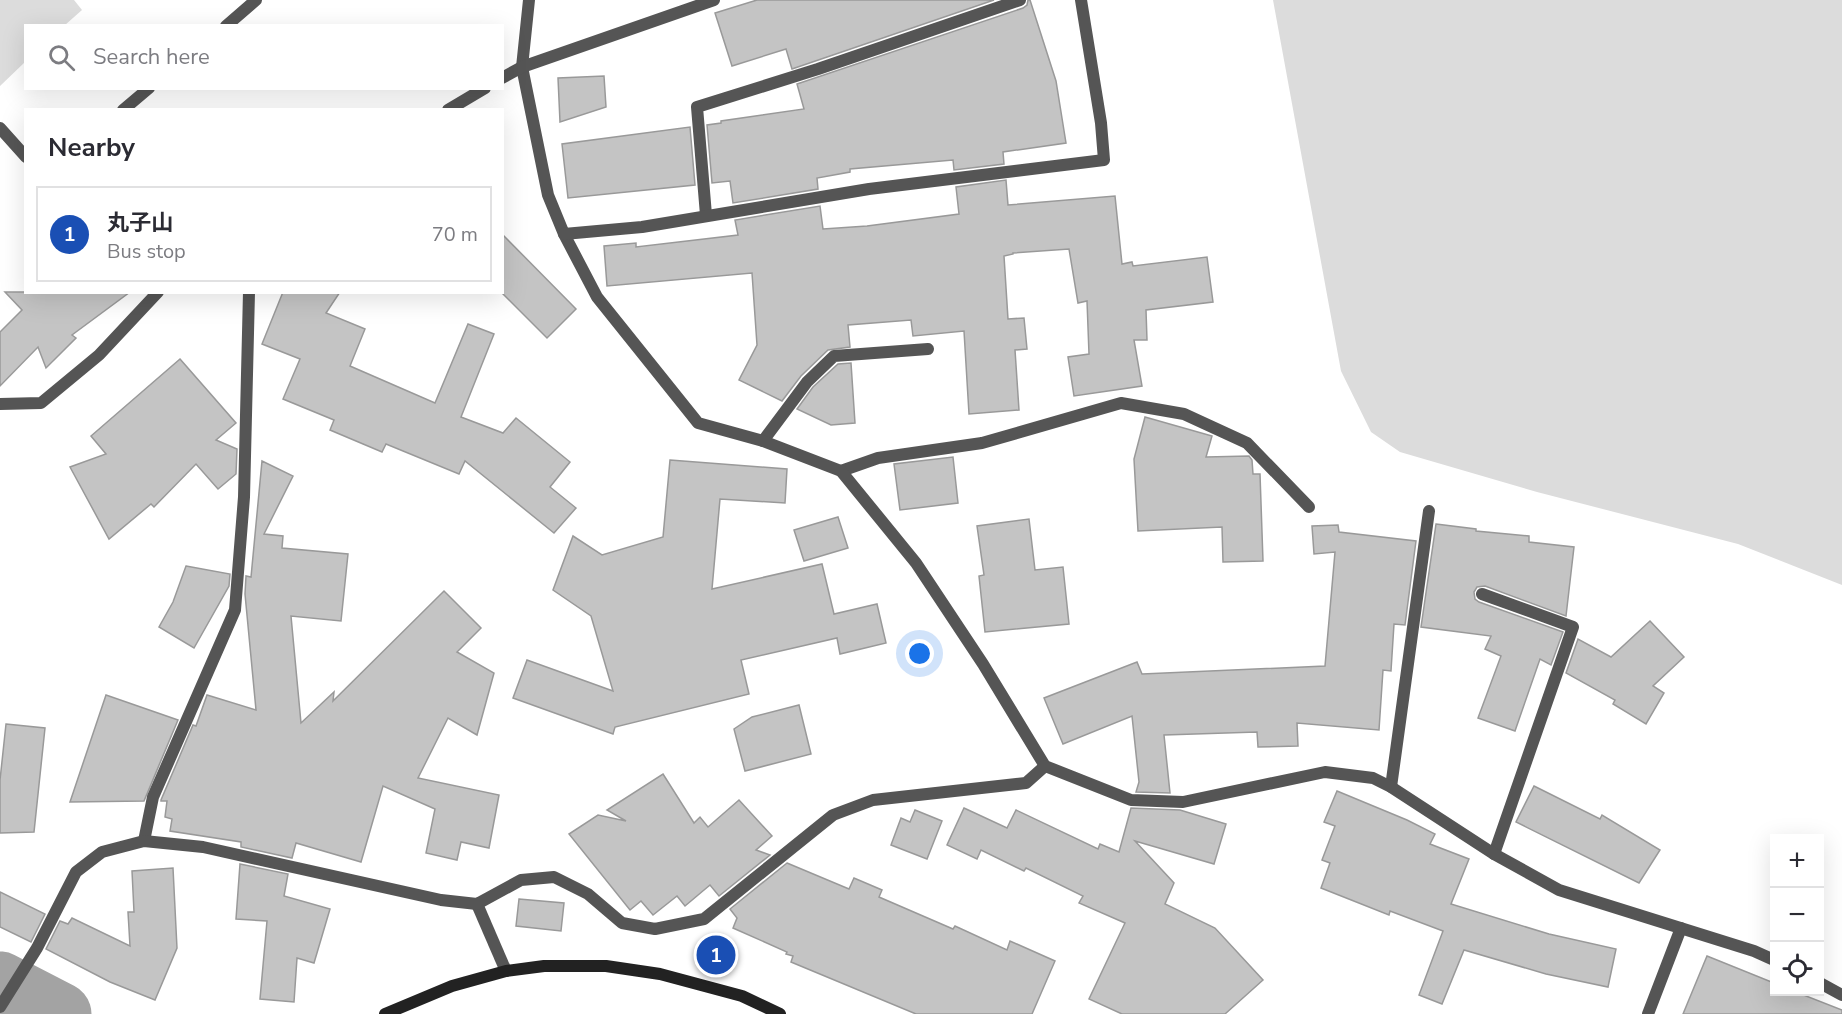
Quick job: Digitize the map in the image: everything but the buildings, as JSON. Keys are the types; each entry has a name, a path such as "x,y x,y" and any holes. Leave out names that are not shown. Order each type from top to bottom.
{"street":[{"path":"228,24 256,0"},
{"path":"529,0 522,67 548,195 564,234 597,297 698,423 763,441 841,471 916,563 983,664 1045,766 1131,800 1183,802 1325,772 1373,778 1391,787 1494,854 1559,890 1770,957"},
{"path":"504,77 522,67 714,0"},
{"path":"706,214 697,107 818,69 1020,0"},
{"path":"564,234 642,227 706,214 869,189 1104,160 1101,123 1081,0"},
{"path":"125,108 146,90"},
{"path":"451,108 482,90"},
{"path":"0,128 24,155"},
{"path":"0,404 41,403 99,355 152,294"},
{"path":"144,841 153,797 235,610 244,497 249,294"},
{"path":"763,441 807,382 834,356 928,349"},
{"path":"841,471 878,458 982,442 1121,403 1184,414 1247,443 1309,507"},
{"path":"1391,787 1429,511"},
{"path":"1482,594 1573,627 1494,854"},
{"path":"0,1007 37,948 76,872 102,852 144,841 203,847 441,900 477,904 521,880 554,877 588,894 622,923 655,929 704,919 833,815 873,800 1026,783 1045,766"},
{"path":"477,904 506,971"},
{"path":"1648,1014 1681,928"},
{"path":"385,1014 452,986 506,971 544,966 606,966 660,974 742,996 780,1014"},
{"path":"1824,985 1842,995"}],"shaded area":[{"path":"0,0 74,0 82,10 66,24 24,24 24,63 0,86"},
{"path":"1273,0 1842,0 1842,585 1738,544 1537,492 1400,452 1371,432 1341,371"}],"waterway":[{"path":"0,983 60,1014"}],"place":[{"name":"丸子山","path":"716,955"}]}
